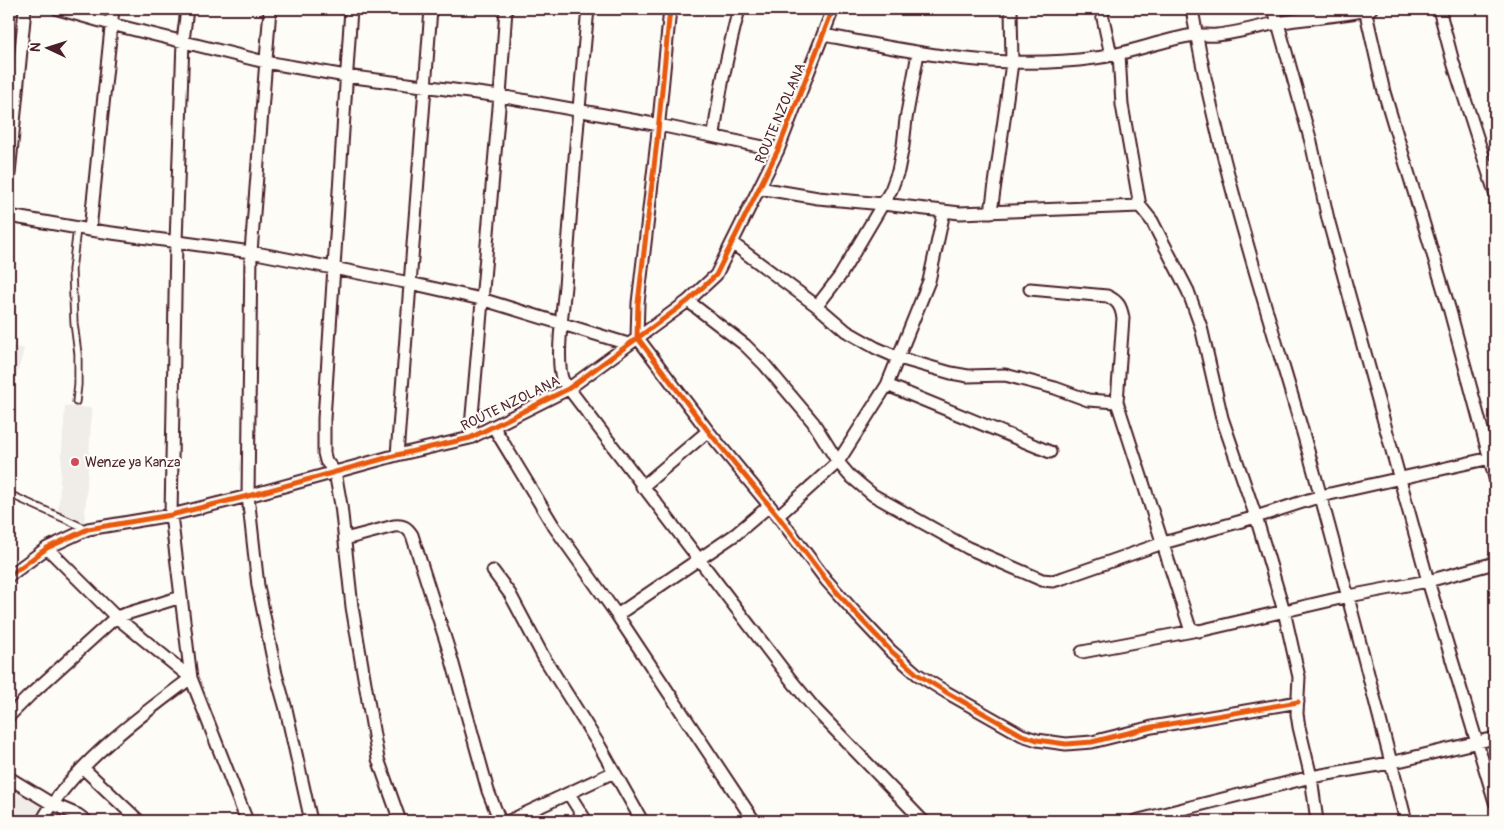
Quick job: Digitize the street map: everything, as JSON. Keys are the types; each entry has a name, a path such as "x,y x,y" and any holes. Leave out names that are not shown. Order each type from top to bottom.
{"street":[{"path":"9,174 25,9"},
{"path":"58,9 265,62 346,76 500,96 714,135 778,150"},
{"path":"90,230 113,9"},
{"path":"186,9 183,41 176,242 171,515 191,678 247,821"},
{"path":"270,9 251,252 248,496 258,586 276,674 311,821"},
{"path":"351,9 324,419 324,453 326,461 335,472 345,539 352,607 378,759 400,821"},
{"path":"397,455 432,9"},
{"path":"470,438 506,9"},
{"path":"588,9 578,111 560,374 568,389 642,487 700,560 739,614 815,709 923,821"},
{"path":"633,340 659,125 670,9"},
{"path":"714,135 723,75 739,9"},
{"name":"ROUTE NZOLANA","path":"9,576 47,548 88,529 171,515 397,455 470,438 568,389 633,340 688,302 716,275 778,150 833,9"},
{"path":"991,212 1012,64 1010,9"},
{"path":"1101,9 1115,54 1127,141 1140,206 1152,221 1188,291 1201,327 1222,418 1256,517 1284,611 1299,677 1299,727 1310,776 1317,821"},
{"path":"1192,9 1196,34 1238,212 1349,596 1406,821"},
{"path":"1274,9 1311,142 1328,220 1399,478 1495,802"},
{"path":"824,35 918,54 1012,64 1082,60 1196,34 1222,34 1367,9 1384,92 1493,458 1495,478"},
{"path":"1439,9 1452,62 1495,193"},
{"path":"817,306 840,276 884,204 898,171 918,54"},
{"path":"760,188 818,198 944,212 1140,206"},
{"path":"778,516 838,462 887,385 929,281 944,212"},
{"path":"9,216 90,230 251,252 410,283 481,299 562,324 633,340 778,516 826,580 890,650 916,674 1022,735 1038,740 1066,744 1092,742 1152,727 1298,702"},
{"path":"732,243 817,306 846,331 876,348 899,358 951,373 968,376 1005,375 1055,388 1088,400 1117,402"},
{"path":"1030,289 1106,296 1116,300 1122,308 1123,318 1117,402 1190,628 1193,631"},
{"path":"688,302 745,345 764,364 813,422 838,462 849,475 873,495 968,548 1042,580 1053,581 1063,578 1163,544 1321,496 1493,458"},
{"path":"887,385 1050,452"},
{"path":"492,426 553,525 617,615 754,821"},
{"path":"642,487 708,431"},
{"path":"617,615 700,560 736,534 768,506"},
{"path":"345,539 402,525 412,535 451,657 488,791 500,821"},
{"path":"47,548 116,617 191,678"},
{"path":"1082,652 1198,631 1349,596 1428,581 1495,563"},
{"path":"493,571 510,594 543,656 642,821"},
{"path":"9,716 116,617 181,597"},
{"path":"42,821 52,804 83,768 144,713 191,678"},
{"path":"1135,821 1310,776 1390,763 1495,738"},
{"path":"83,768 139,821"},
{"path":"508,821 614,772"},
{"path":"9,778 52,804 78,815 86,821"},
{"path":"569,794 586,821"}],"lane":[{"path":"76,402 78,354 74,323 72,270 77,228"},
{"path":"9,494 88,529"}],"shaded area":[{"path":"9,346 24,349 9,403"},
{"name":"Wenze ya Kanza","path":"65,406 92,408 84,528 58,516"},
{"path":"9,787 44,808 36,821 9,821"}],"cycle path":[{"path":"670,9 638,303 637,337 708,431 778,516 826,580 858,616 890,650 917,674 1022,735 1037,740 1066,744 1092,742 1152,727 1298,702"},
{"path":"9,576 47,548 88,529 171,515 397,455 470,438 568,389 688,301 716,275 778,150 833,9"}],"place":[{"name":"Wenze ya Kanza","path":"75,462"}]}
